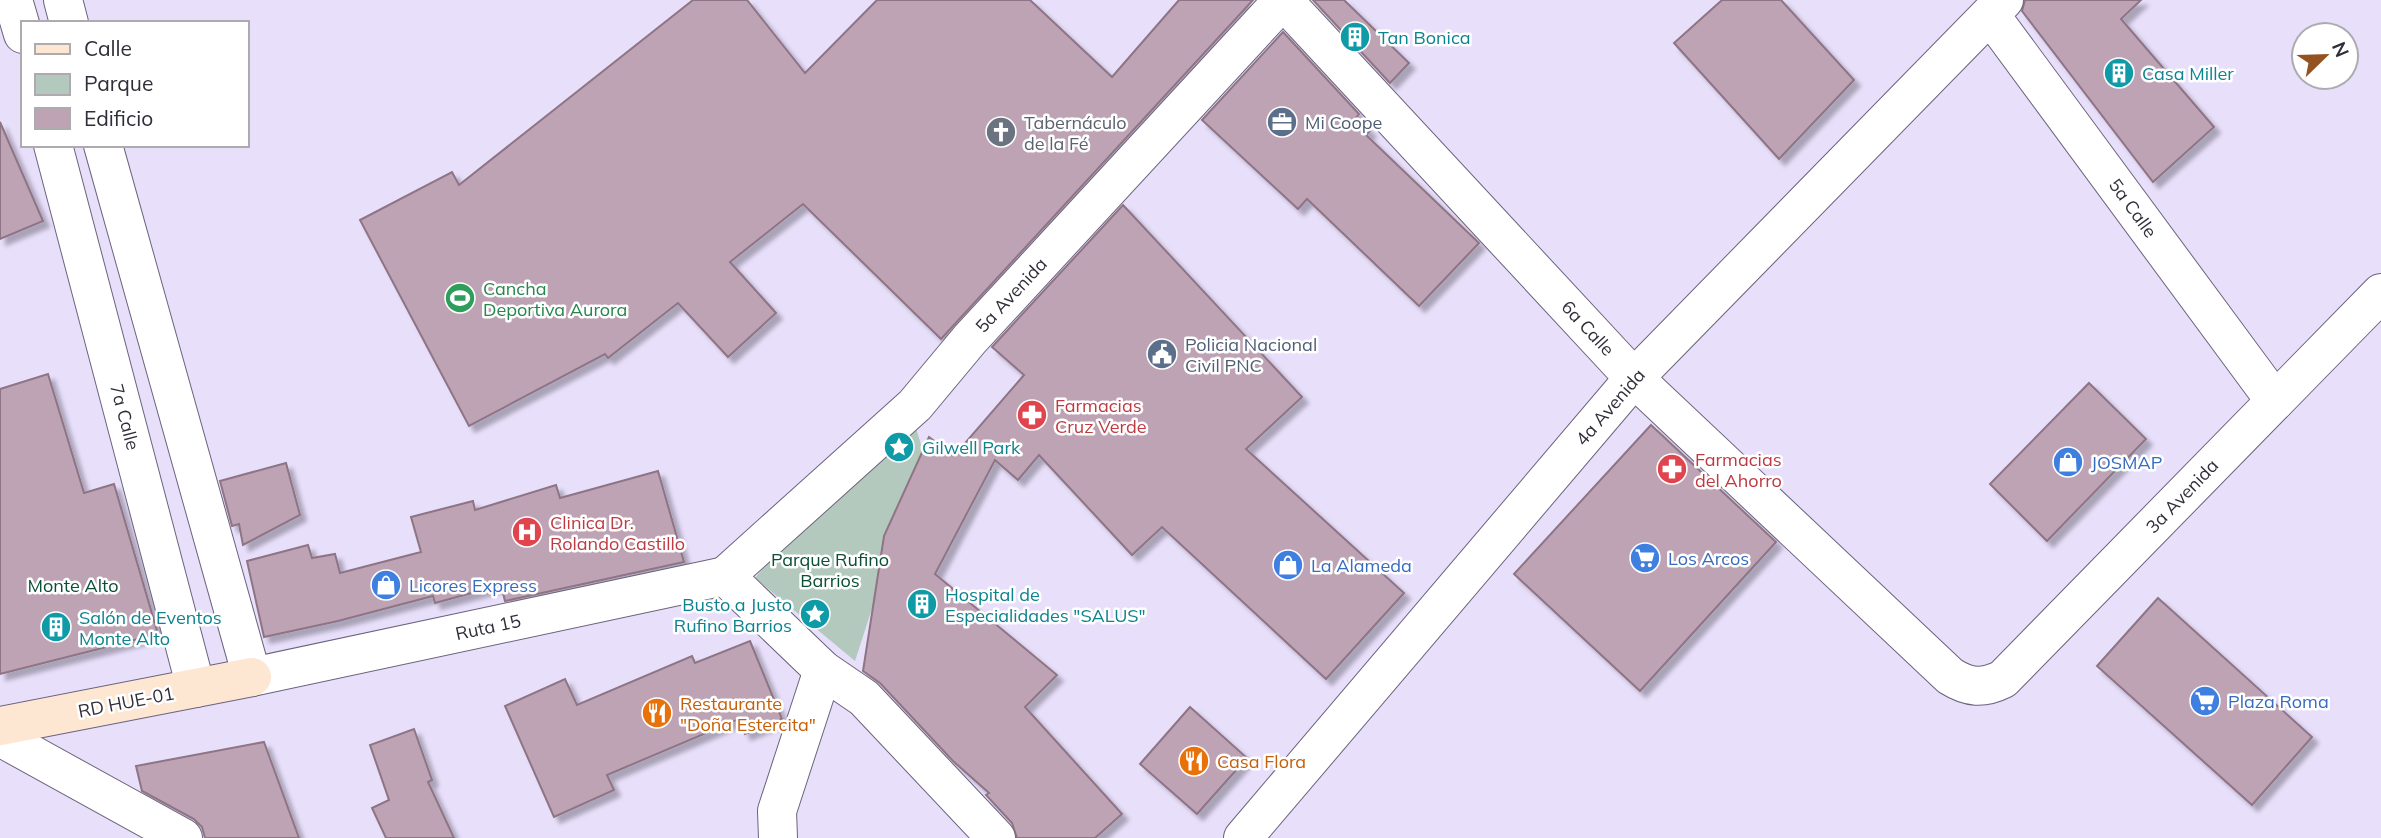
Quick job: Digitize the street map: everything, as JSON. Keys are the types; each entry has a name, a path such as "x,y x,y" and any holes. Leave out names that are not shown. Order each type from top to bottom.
{"street":[{"path":"13,0 21,27"},
{"path":"63,0 68,21"},
{"name":"6a Calle","path":"1283,0 1634,378 1950,676 1963,684 1977,687"},
{"name":"5a Avenida","path":"725,576 915,405 970,339 1283,0"},
{"name":"4a Avenida","path":"1243,838 1634,378 1997,8"},
{"name":"5a Calle","path":"1997,8 2275,401"},
{"name":"7a Calle","path":"54,147 196,688"},
{"path":"104,147 252,677"},
{"name":"3a Avenida","path":"1977,687 1991,685 2003,679 2381,293"},
{"path":"725,576 823,670 864,698 996,838"},
{"name":"Ruta 15","path":"252,677 725,576"},
{"path":"778,838 777,811 823,670"},
{"name":"RD HUE-01","path":"0,726 252,677"},
{"path":"0,737 183,838"}],"green space":[{"name":"Parque Rufino Barrios","path":"914,422 923,451 855,661 755,578 827,492"}],"building":[{"path":"693,0 747,0 805,73 877,0 1030,0 1112,77 1179,0 1253,0 941,339 803,204 730,262 776,313 728,357 678,303 608,358 605,354 469,426 360,220 452,172 459,185"},
{"name":"Tan Bonica","path":"1313,0 1344,0 1409,63 1390,83"},
{"path":"1722,0 1781,0 1854,80 1779,159 1674,43"},
{"name":"Casa Miller","path":"2025,0 2141,0 2121,19 2214,127 2153,182 2022,11"},
{"path":"1283,32 1359,114 1356,118 1370,131 1366,135 1479,243 1419,306 1307,199 1298,209 1202,120"},
{"path":"0,122 43,221 0,239"},
{"path":"1123,205 1302,397 1246,449 1404,593 1326,679 1162,527 1132,555 1039,455 1018,480 995,460 935,574 1057,675 1025,707 1122,814 1095,838 1017,838 1012,823 986,795 989,793 953,761 880,683 863,671 884,536 929,437 954,456 1024,375 992,347"},
{"name":"Monte Alto","path":"48,374 84,493 114,484 158,634 0,674 0,389"},
{"name":"JOSMAP","path":"2089,383 2146,439 2047,541 1990,484"},
{"name":"Los Arcos","path":"1651,425 1776,542 1640,691 1514,574"},
{"path":"286,463 300,515 243,545 239,524 232,526 220,481"},
{"path":"658,471 684,562 505,601 501,585 435,603 433,596 264,637 247,561 308,545 312,558 335,554 340,573 421,552 411,517 473,501 475,510 556,485 560,498"},
{"name":"Plaza Roma","path":"2158,598 2312,737 2252,805 2097,666"},
{"path":"750,641 782,719 745,734 739,719 607,775 614,790 554,817 505,706 565,679 577,705 692,656 695,663"},
{"name":"Casa Flora","path":"1190,707 1247,758 1197,814 1140,764"},
{"path":"414,729 432,780 428,782 454,838 386,838 372,808 389,800 370,745"},
{"path":"264,742 299,838 205,838 202,827 194,819 142,791 136,766"}],"place":[{"name":"Tan Bonica","path":"1355,37"},
{"name":"Casa Miller","path":"2119,73"},
{"name":"Mi Coope","path":"1282,122"},
{"name":"Tabernáculo de la Fé","path":"1001,132"},
{"name":"Cancha Deportiva Aurora","path":"460,298"},
{"name":"Policia Nacional Civil PNC","path":"1162,354"},
{"name":"Farmacias Cruz Verde","path":"1032,415"},
{"name":"Gilwell Park","path":"899,447"},
{"name":"JOSMAP","path":"2068,462"},
{"name":"Farmacias del Ahorro","path":"1672,469"},
{"name":"Clinica Dr. Rolando Castillo","path":"527,532"},
{"name":"Los Arcos","path":"1645,558"},
{"name":"La Alameda","path":"1288,565"},
{"name":"Licores Express","path":"386,585"},
{"name":"Hospital de Especialidades \"SALUS\"","path":"922,604"},
{"name":"Busto a Justo Rufino Barrios","path":"815,614"},
{"name":"Salón de Eventos Monte Alto","path":"56,627"},
{"name":"Plaza Roma","path":"2205,701"},
{"name":"Restaurante \"Doña Estercita\"","path":"657,713"},
{"name":"Casa Flora","path":"1194,761"}]}
